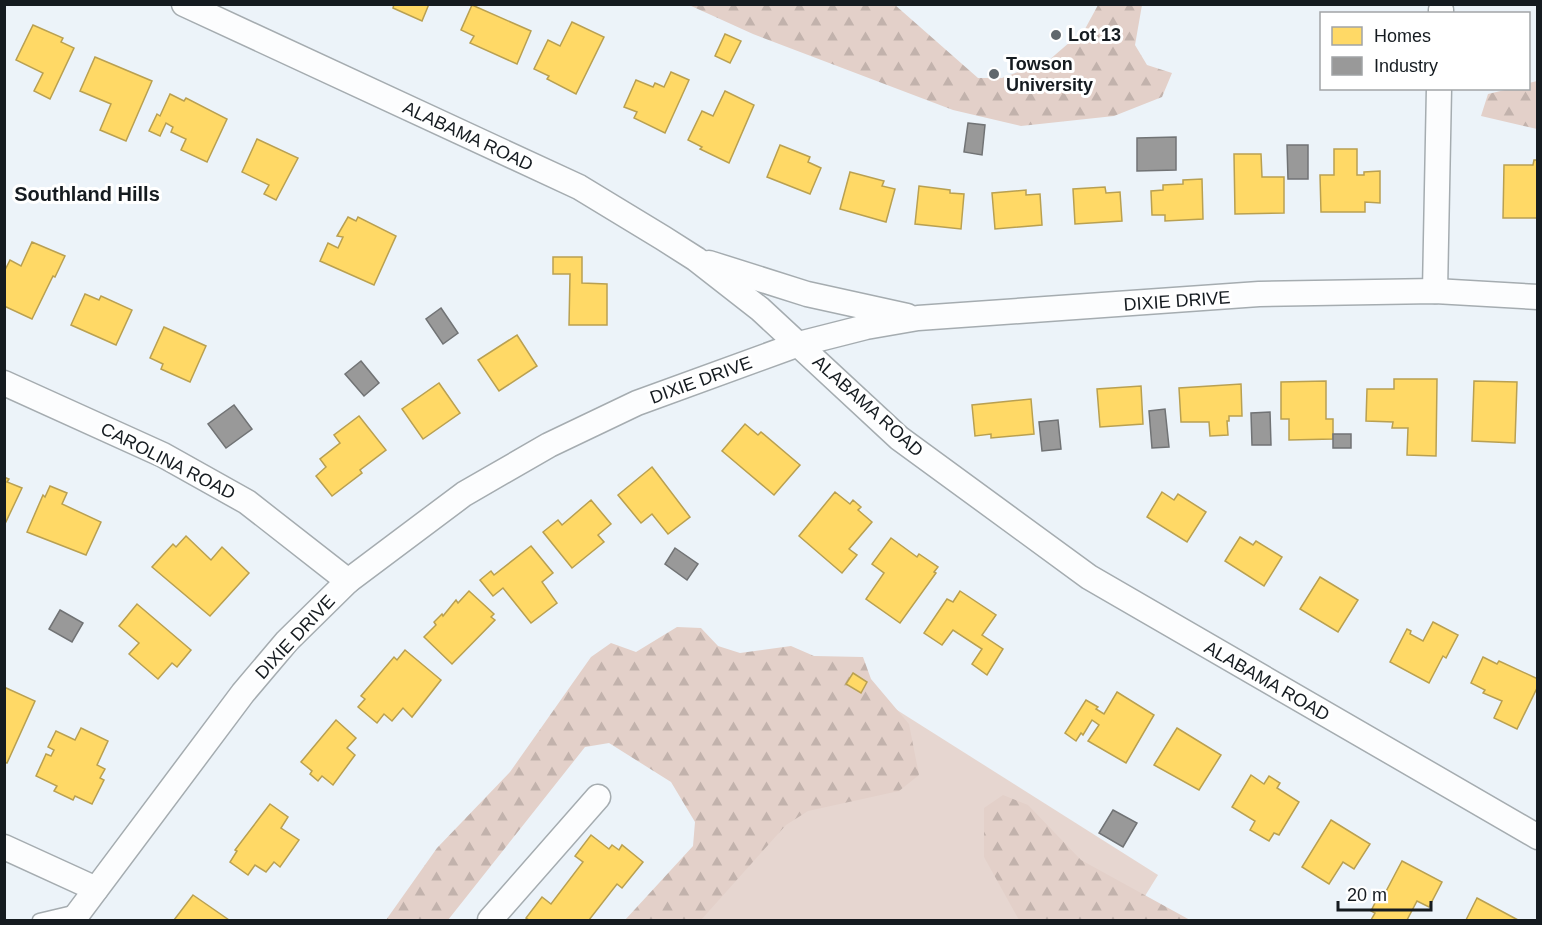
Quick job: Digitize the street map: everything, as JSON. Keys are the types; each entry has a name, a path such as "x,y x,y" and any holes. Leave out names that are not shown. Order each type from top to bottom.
{"street":[{"name":"ALABAMA ROAD","path":"184,4 579,187 696,259 760,309 899,438 1089,577 1538,837"},
{"path":"1436,291 1439,90"},
{"path":"696,259 807,294 918,318"},
{"name":"DIXIE DRIVE","path":"77,915 250,684 286,641 348,581 464,494 549,445 637,403 799,344 866,327 918,318 1258,294 1436,291 1538,297"},
{"name":"CAROLINA ROAD","path":"4,383 163,455 247,502 348,581"},
{"path":"490,921 598,797"},
{"path":"4,847 96,889"}],"lane":[{"path":"39,921 77,915"}],"shaded area":[{"path":"840,674 1158,875 1130,920 654,920"}],"green space":[{"name":"Towson University","path":"689,5 895,5 978,78 1002,78 1048,61 1085,29 1098,5 1142,5 1135,45 1147,65 1172,73 1162,97 1114,116 1021,126 953,110 753,34"},
{"path":"1537,81 1537,129 1481,116 1488,94 1505,90 1530,90 1530,83"},
{"path":"677,627 701,628 718,646 740,653 791,646 814,656 863,657 871,679 909,724 919,775 899,791 808,811 786,825 701,920 625,920 693,846 695,822 671,782 609,743 585,747 448,920 386,920 437,848 510,772 591,657 611,643 636,652"},
{"path":"1003,795 1028,805 1081,860 1190,920 1019,920 984,857 984,808"}],"building: Homes":[{"path":"394,4 429,4 422,21 393,8"},
{"path":"472,5 531,31 517,64 470,43 474,36 461,30"},
{"path":"572,22 604,37 576,94 547,79 549,76 534,69 548,40 560,46"},
{"path":"33,25 63,38 61,42 74,48 50,99 34,91 43,73 16,60"},
{"path":"725,34 741,41 730,63 715,56"},
{"path":"95,57 152,81 126,141 100,130 111,104 80,91"},
{"path":"671,72 689,80 665,133 634,118 637,112 624,107 636,80 653,87 655,83 664,87"},
{"path":"725,91 754,105 729,163 700,149 702,147 688,140 702,111 713,116"},
{"path":"170,94 184,101 186,98 227,119 207,162 181,150 186,139 171,132 173,127 166,123 160,136 149,131 157,114 160,116"},
{"path":"257,139 298,158 276,200 264,194 269,185 242,172"},
{"path":"780,145 810,157 808,162 821,168 810,194 767,177"},
{"path":"1334,149 1357,149 1357,175 1380,171 1380,203 1365,202 1365,212 1321,212 1320,175 1334,175"},
{"path":"1234,154 1261,154 1262,177 1284,177 1284,213 1235,214"},
{"path":"1534,160 1538,160 1538,218 1503,218 1504,165 1533,165"},
{"path":"850,172 884,181 882,186 895,189 886,222 840,209"},
{"path":"1202,179 1203,219 1165,221 1165,215 1152,215 1151,191 1163,190 1163,185 1183,184 1183,180"},
{"path":"919,186 964,194 961,229 915,224"},
{"path":"1105,187 1106,193 1120,192 1122,221 1075,224 1073,189"},
{"path":"1026,190 1026,195 1040,194 1042,225 995,229 992,193"},
{"path":"348,217 356,221 358,217 396,236 374,285 320,261 328,243 338,248 343,237 337,236"},
{"path":"32,242 65,256 32,319 4,306 4,272 10,260 21,266"},
{"path":"553,257 582,257 582,283 607,284 607,325 569,325 570,274 553,274"},
{"path":"85,294 99,300 101,296 132,310 116,345 71,325"},
{"path":"164,327 206,346 190,382 161,369 163,364 150,358"},
{"path":"517,335 537,366 499,391 478,360"},
{"path":"1394,379 1437,379 1436,456 1407,455 1408,428 1392,428 1393,422 1366,421 1367,389 1394,389"},
{"path":"1326,381 1326,419 1333,419 1333,439 1289,440 1289,419 1281,419 1281,382"},
{"path":"1474,381 1517,382 1515,443 1472,441"},
{"path":"439,383 460,413 423,439 402,409"},
{"path":"1241,384 1242,416 1229,416 1228,435 1210,436 1209,422 1181,422 1179,388"},
{"path":"1141,386 1143,424 1100,427 1097,389"},
{"path":"1031,399 1034,434 991,438 991,434 975,436 972,405"},
{"path":"359,416 386,450 360,470 362,473 332,496 316,476 326,467 320,459 340,443 334,435"},
{"path":"745,424 758,435 761,432 800,465 774,495 722,451"},
{"path":"652,467 690,517 668,534 652,514 641,523 618,495"},
{"path":"4,477 9,479 7,482 22,488 4,526"},
{"path":"50,486 67,493 62,504 101,522 86,555 27,532 43,495 45,497"},
{"path":"835,492 850,504 853,500 861,507 858,510 872,522 849,549 857,555 842,573 799,536"},
{"path":"1162,492 1174,500 1178,494 1206,512 1187,542 1147,517"},
{"path":"591,500 611,524 598,535 604,542 572,568 543,532 558,520 562,525"},
{"path":"186,536 211,560 222,547 249,573 210,616 152,567 173,544 176,547"},
{"path":"1240,537 1253,545 1256,541 1282,557 1264,586 1225,561"},
{"path":"891,538 917,557 919,554 938,567 900,623 866,599 884,573 872,564"},
{"path":"531,546 553,573 542,582 557,603 531,623 503,588 493,596 480,580 491,571 494,575"},
{"path":"1320,577 1358,600 1338,632 1300,609"},
{"path":"469,591 494,614 491,617 495,620 452,664 424,637 436,625 434,622 442,614 443,616 456,600 458,603"},
{"path":"960,591 996,615 982,635 1003,649 987,675 972,664 982,649 953,630 942,645 924,633 947,599 953,602"},
{"path":"137,604 191,650 177,667 172,663 158,679 129,654 139,643 119,626"},
{"path":"1433,622 1458,635 1446,658 1443,656 1429,683 1390,662 1407,629 1411,631 1410,634 1423,641"},
{"path":"405,650 441,680 412,717 403,708 392,721 384,714 377,723 358,707 365,699 361,696 394,657 397,660"},
{"path":"1483,657 1497,664 1499,661 1538,679 1538,686 1517,729 1494,718 1502,701 1483,693 1485,690 1471,683"},
{"path":"853,673 867,682 861,693 846,684"},
{"path":"4,687 35,701 7,763 4,762"},
{"path":"1117,692 1154,715 1126,763 1088,741 1099,725 1092,720 1083,735 1081,733 1076,741 1065,733 1086,700 1098,707 1096,709 1104,714"},
{"path":"336,720 356,738 347,748 355,755 333,785 322,776 318,781 310,774 312,771 301,762"},
{"path":"81,728 108,741 97,765 105,769 100,778 104,780 92,804 75,796 73,800 54,791 57,786 36,776 46,754 51,756 54,750 48,747 56,731 75,740"},
{"path":"1177,728 1221,755 1199,790 1154,765"},
{"path":"1251,775 1264,784 1269,776 1280,783 1277,788 1299,802 1279,835 1274,833 1269,841 1250,830 1255,821 1232,807"},
{"path":"270,804 288,817 281,828 299,840 280,867 274,862 266,872 255,865 248,875 230,862 237,851 235,850"},
{"path":"1331,820 1370,844 1354,869 1343,862 1329,884 1302,867"},
{"path":"591,835 609,849 612,845 619,850 622,845 643,862 622,888 617,884 589,920 529,920 526,918 542,897 551,904 583,862 575,856"},
{"path":"1402,861 1442,882 1429,907 1417,901 1407,920 1371,920 1375,913 1371,911 1379,895 1383,897"},
{"path":"193,895 229,920 174,920"},
{"path":"1477,898 1518,920 1466,920"}],"building: Industry":[{"path":"968,123 985,125 982,155 964,152"},
{"path":"1176,137 1176,170 1137,171 1137,138"},
{"path":"1287,145 1308,145 1308,179 1288,179"},
{"path":"441,308 458,333 443,344 426,319"},
{"path":"361,361 379,383 364,396 345,374"},
{"path":"234,405 252,429 226,448 208,424"},
{"path":"1165,409 1169,447 1152,448 1149,411"},
{"path":"1270,412 1271,445 1252,445 1251,413"},
{"path":"1058,420 1061,449 1042,451 1039,422"},
{"path":"1333,434 1351,434 1351,448 1333,448"},
{"path":"675,548 698,564 687,580 665,564"},
{"path":"60,610 83,623 72,642 49,629"},
{"path":"1113,810 1137,823 1123,847 1099,833"}],"place":[{"name":"Lot 13","path":"1056,35"},
{"name":"Towson University","path":"994,74"}],"district":[{"name":"Southland Hills","path":"87,194"}]}
